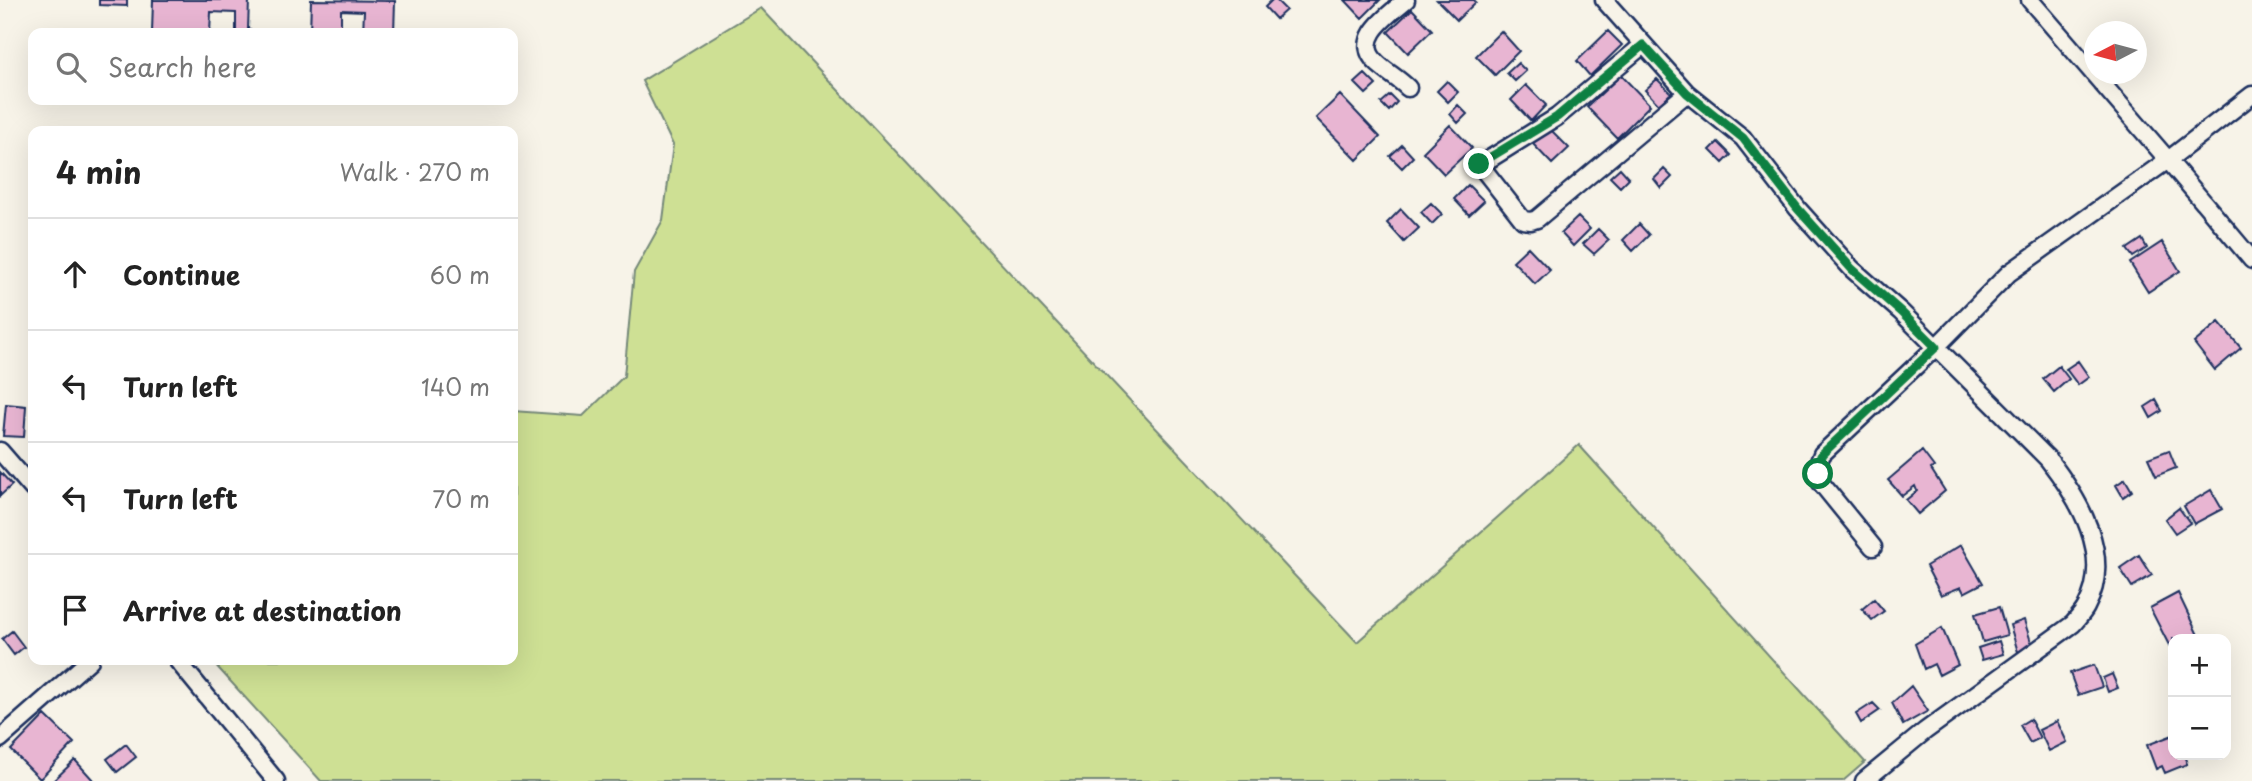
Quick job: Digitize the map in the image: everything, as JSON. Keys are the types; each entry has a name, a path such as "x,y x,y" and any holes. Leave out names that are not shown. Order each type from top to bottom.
{"street":[{"path":"1406,0 1376,26 1367,41 1367,47 1369,54 1378,64 1408,88"},
{"path":"1604,0 1687,93 1743,138 1798,209 1852,269 1901,312 2048,458 2067,484 2093,540 2097,555 2094,586 2086,608 2073,624 1925,731 1864,781"},
{"path":"2030,0 2252,260"},
{"path":"1643,45 1557,117 1479,164 1523,219 1537,219 1687,93"},
{"path":"1872,547 1821,483 1816,467 1822,454 1936,347 2009,273 2168,160 2252,95"},
{"path":"0,451 28,483"},
{"path":"0,739 84,665"},
{"path":"181,665 276,781"}],"green space":[{"path":"761,8 1357,642 1579,445 1865,762 1843,781 321,781 216,665 518,665 518,411 583,416 624,376 634,272 663,220 673,145 642,81"}],"building":[{"path":"99,0 127,0 127,6 99,5"},
{"path":"153,0 249,0 248,28 236,28 236,13 211,12 210,28 152,28"},
{"path":"311,0 395,1 394,28 363,28 364,11 341,10 341,28 310,28"},
{"path":"1272,0 1276,0 1286,10 1276,19 1265,7"},
{"path":"1345,0 1380,0 1362,18"},
{"path":"1437,0 1474,0 1476,2 1457,20"},
{"path":"1412,9 1432,30 1408,53 1388,32"},
{"path":"1501,31 1519,51 1495,75 1476,56"},
{"path":"1608,31 1622,45 1590,76 1577,61"},
{"path":"1518,63 1526,71 1515,81 1507,73"},
{"path":"1365,74 1376,85 1366,94 1355,83"},
{"path":"1621,75 1650,105 1617,138 1587,107"},
{"path":"1657,79 1671,93 1659,105 1645,90"},
{"path":"1447,81 1458,92 1448,102 1437,91"},
{"path":"1526,85 1546,105 1531,121 1511,100"},
{"path":"1340,95 1380,137 1357,160 1316,118"},
{"path":"1390,95 1397,102 1389,111 1381,103"},
{"path":"1458,105 1467,114 1458,123 1450,114"},
{"path":"1450,125 1472,148 1444,174 1423,152"},
{"path":"1548,127 1569,148 1552,164 1532,143"},
{"path":"1718,142 1731,155 1723,163 1710,150"},
{"path":"1402,145 1413,157 1402,168 1390,156"},
{"path":"1620,168 1629,178 1620,187 1610,177"},
{"path":"1664,169 1672,177 1661,188 1654,179"},
{"path":"1468,185 1484,201 1469,215 1454,199"},
{"path":"1431,203 1442,214 1432,224 1421,212"},
{"path":"1401,209 1419,228 1404,242 1387,223"},
{"path":"1578,217 1590,229 1573,246 1561,233"},
{"path":"1639,224 1649,235 1633,251 1623,240"},
{"path":"1598,229 1609,240 1594,254 1583,244"},
{"path":"2142,239 2147,248 2133,257 2127,249"},
{"path":"2162,242 2180,271 2148,292 2130,263"},
{"path":"1528,247 1550,270 1535,284 1513,261"},
{"path":"2219,322 2241,348 2215,370 2194,343"},
{"path":"2078,361 2089,377 2078,385 2066,369"},
{"path":"2059,366 2069,379 2054,392 2043,379"},
{"path":"2156,400 2162,411 2151,418 2145,407"},
{"path":"6,404 26,406 24,437 3,436"},
{"path":"2169,450 2176,468 2156,476 2148,458"},
{"path":"1922,451 1934,467 1931,469 1945,491 1918,514 1906,500 1917,491 1915,486 1902,496 1888,480"},
{"path":"0,472 12,485 0,496"},
{"path":"2125,479 2132,491 2123,497 2116,485"},
{"path":"2211,490 2222,509 2194,524 2184,506"},
{"path":"2179,508 2190,523 2175,533 2165,519"},
{"path":"1961,545 1983,583 1964,593 1961,587 1941,595 1926,566"},
{"path":"2139,555 2152,575 2132,587 2120,568"},
{"path":"2178,593 2198,634 2168,634 2168,643 2150,608"},
{"path":"1874,599 1884,611 1872,620 1862,609"},
{"path":"1999,607 2007,635 1983,642 1975,614"},
{"path":"2024,620 2033,648 2018,652 2010,625"},
{"path":"1942,628 1958,665 1939,675 1934,664 1924,669 1915,644"},
{"path":"12,631 24,647 14,655 2,639"},
{"path":"1999,641 2003,654 1982,660 1978,648"},
{"path":"2094,665 2102,687 2078,695 2070,673"},
{"path":"2112,674 2118,688 2108,692 2103,678"},
{"path":"1911,686 1928,711 1903,725 1892,703"},
{"path":"1873,703 1880,710 1861,723 1856,714"},
{"path":"45,715 74,743 40,779 11,750"},
{"path":"2030,719 2040,738 2030,743 2020,725"},
{"path":"2057,721 2067,742 2049,751 2039,730"},
{"path":"2168,737 2168,760 2186,760 2187,764 2165,773 2162,766 2156,769 2147,745"},
{"path":"126,744 136,757 117,772 107,759"},
{"path":"75,760 94,781 53,781"}],"route":[{"path":"1479,164 1503,152 1557,117 1643,45 1687,93 1743,138 1798,209 1852,269 1936,347 1822,454 1816,467 1818,474"}]}
